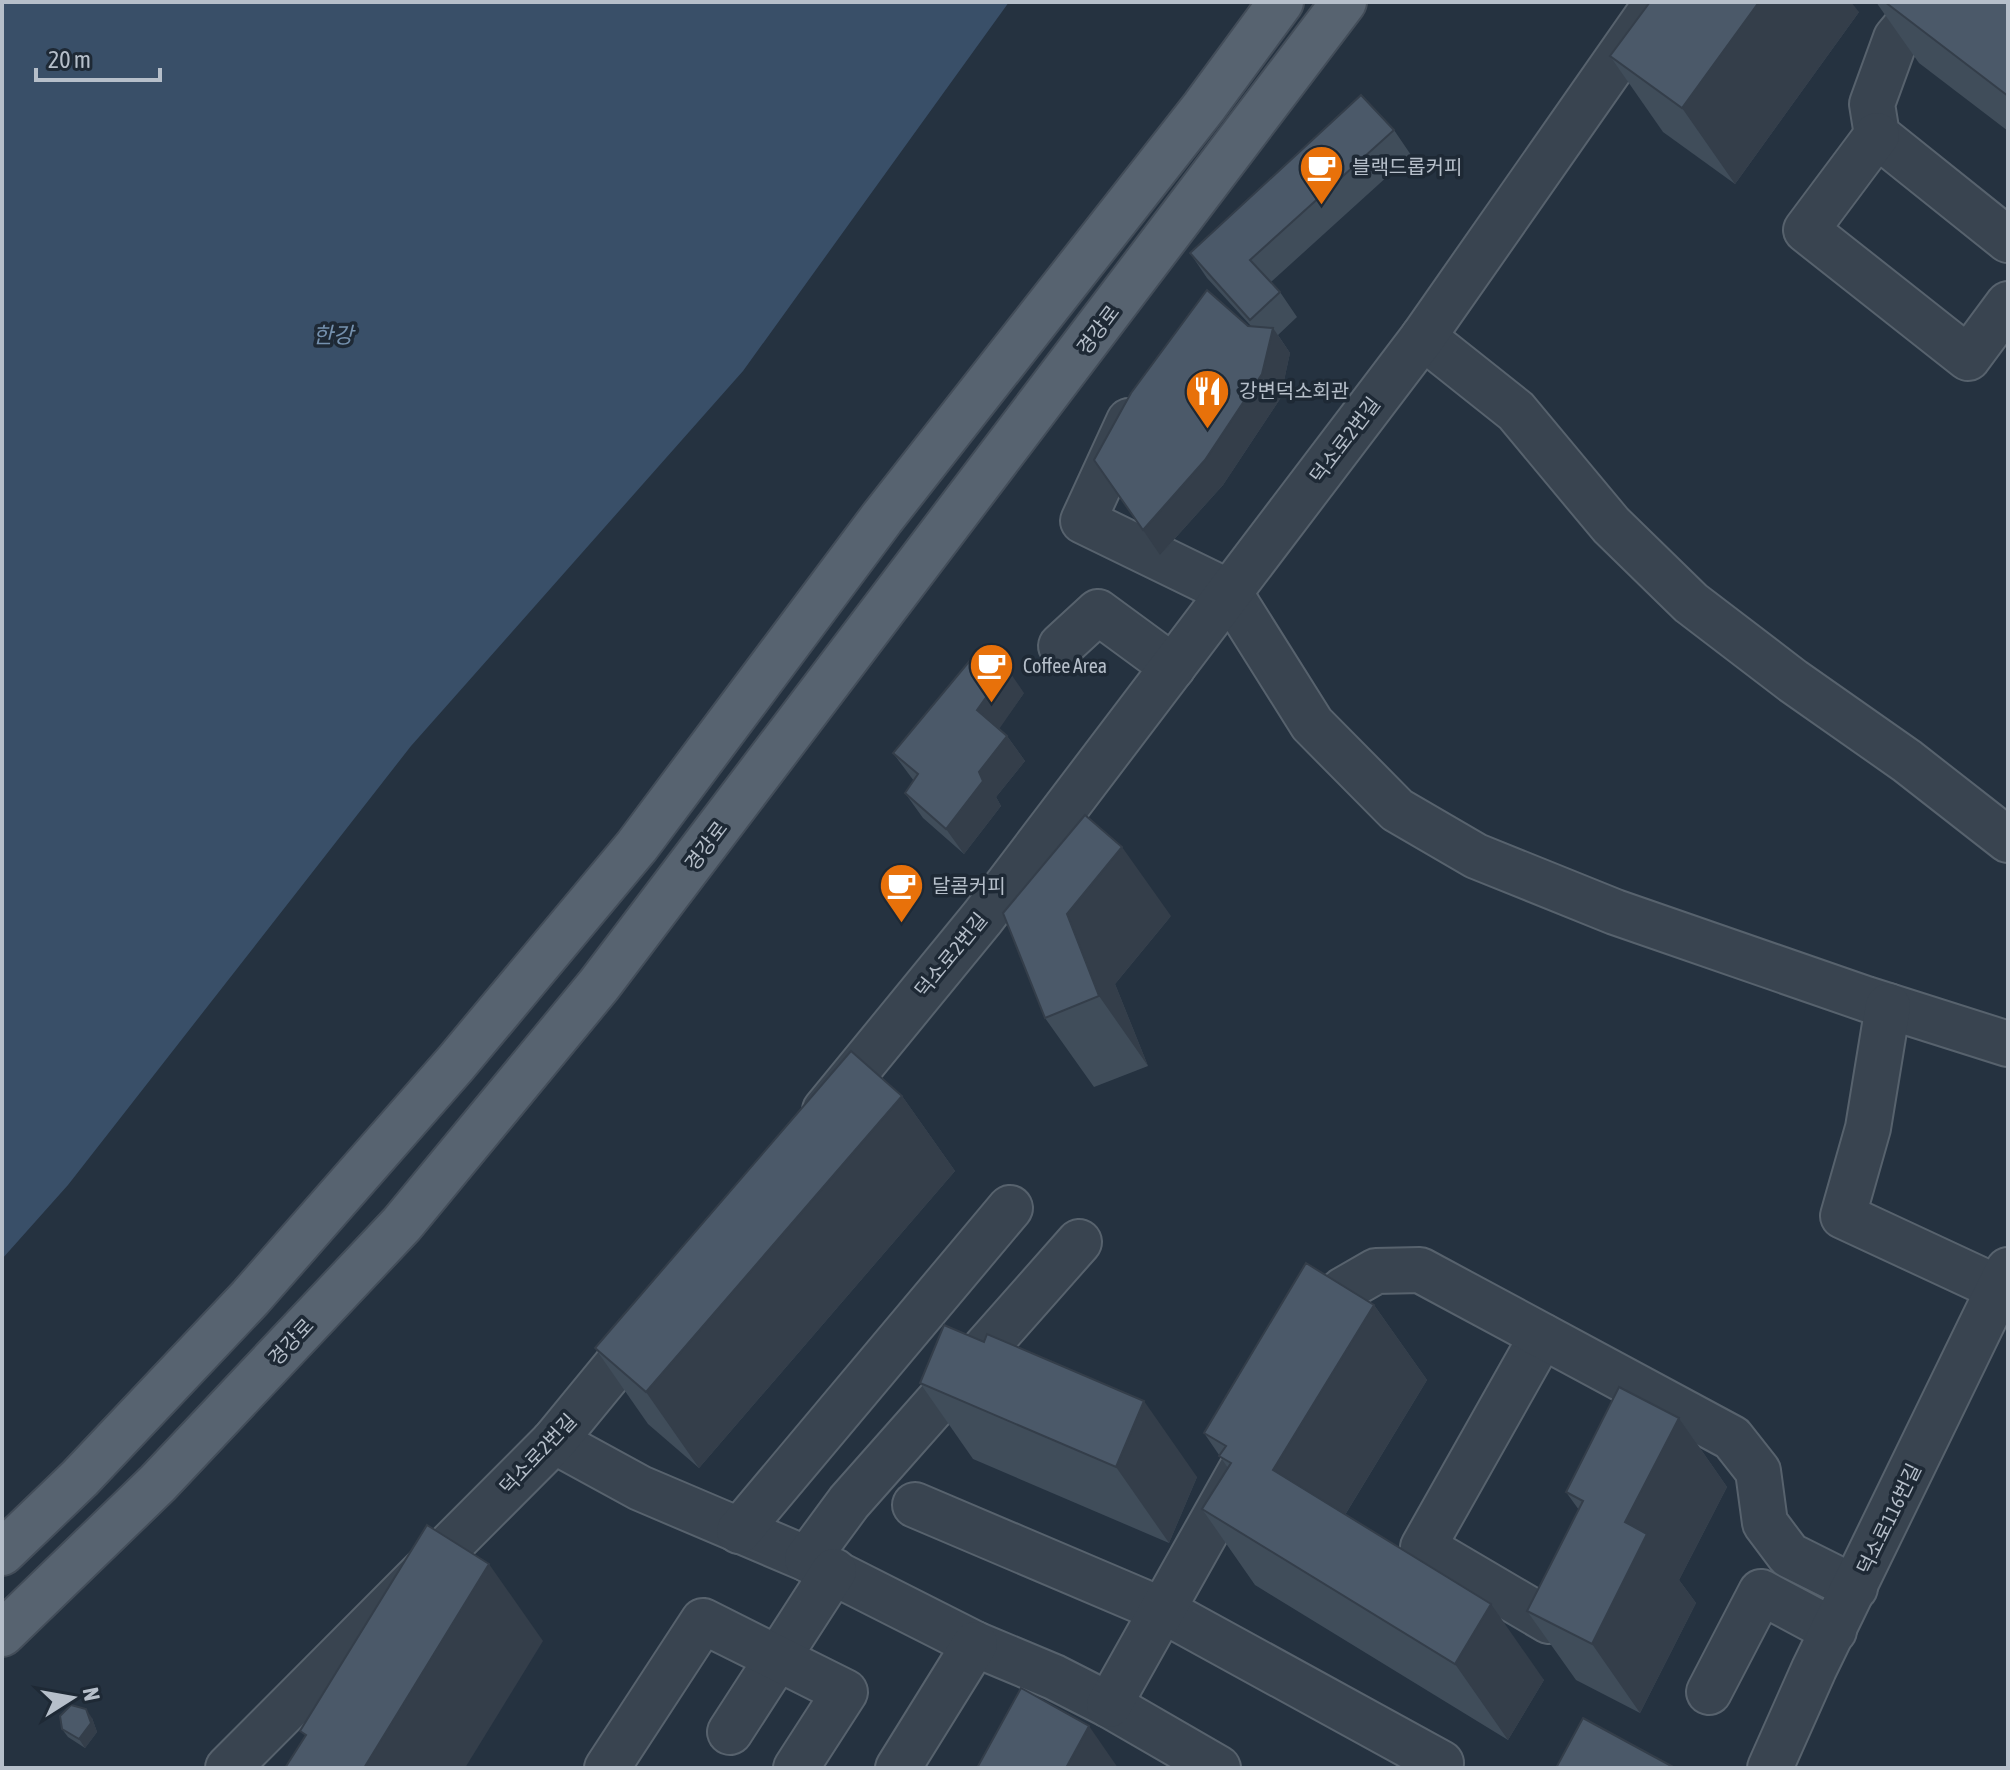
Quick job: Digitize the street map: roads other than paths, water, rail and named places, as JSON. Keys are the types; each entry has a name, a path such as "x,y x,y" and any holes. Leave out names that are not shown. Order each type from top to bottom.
{"main road":[{"path":"2,1553 80,1478 250,1298 456,1063 637,846 882,518 1204,107 1281,2"},
{"name":"경강로","path":"2,1634 158,1483 402,1224 590,997 1344,2"}],"street":[{"name":"덕소로2번길","path":"803,1136 983,917 1423,337 1657,2"},
{"path":"1926,2 1896,38 1872,104 1877,135 2008,240"},
{"path":"1877,135 1806,230 1968,358 2008,304"},
{"path":"1423,337 1516,411 1611,525 1691,603 1793,681 1907,761 2008,840"},
{"path":"1142,393 1083,521 1229,592 1312,724 1397,810 1476,856 1615,912 2008,1044"},
{"path":"1061,646 1098,612 1173,667"},
{"path":"1888,1006 1868,1128 1843,1216 2004,1279"},
{"path":"739,1531 1010,1208"},
{"path":"730,1732 778,1658 849,1502 1079,1242"},
{"path":"1296,1374 1343,1290 1376,1271 1420,1270 1732,1438 1758,1471 1765,1523 1789,1555 1855,1588"},
{"name":"덕소로116번길","path":"1770,1768 1814,1669 2004,1279"},
{"name":"덕소로2번길","path":"228,1768 554,1441 674,1295"},
{"path":"1542,1336 1423,1547 1549,1621"},
{"path":"1109,1705 1264,1429"},
{"path":"554,1441 640,1488 820,1565 975,1644 1054,1677 1218,1768"},
{"path":"915,1505 1162,1610 1441,1763"},
{"path":"1709,1692 1761,1592 1834,1631"},
{"path":"607,1768 703,1621 845,1692 796,1768"},
{"path":"898,1768 975,1644"},
{"path":"1032,1716 1054,1677"}],"water":[{"name":"한강","path":"2,2 1009,2 743,371 411,746 68,1185 2,1259"}],"place":[{"name":"블랙드롭커피","path":"1321,206"},
{"name":"강변덕소회관","path":"1208,430"},
{"name":"Coffee Area","path":"992,705"},
{"name":"달콤커피","path":"901,925"}]}
